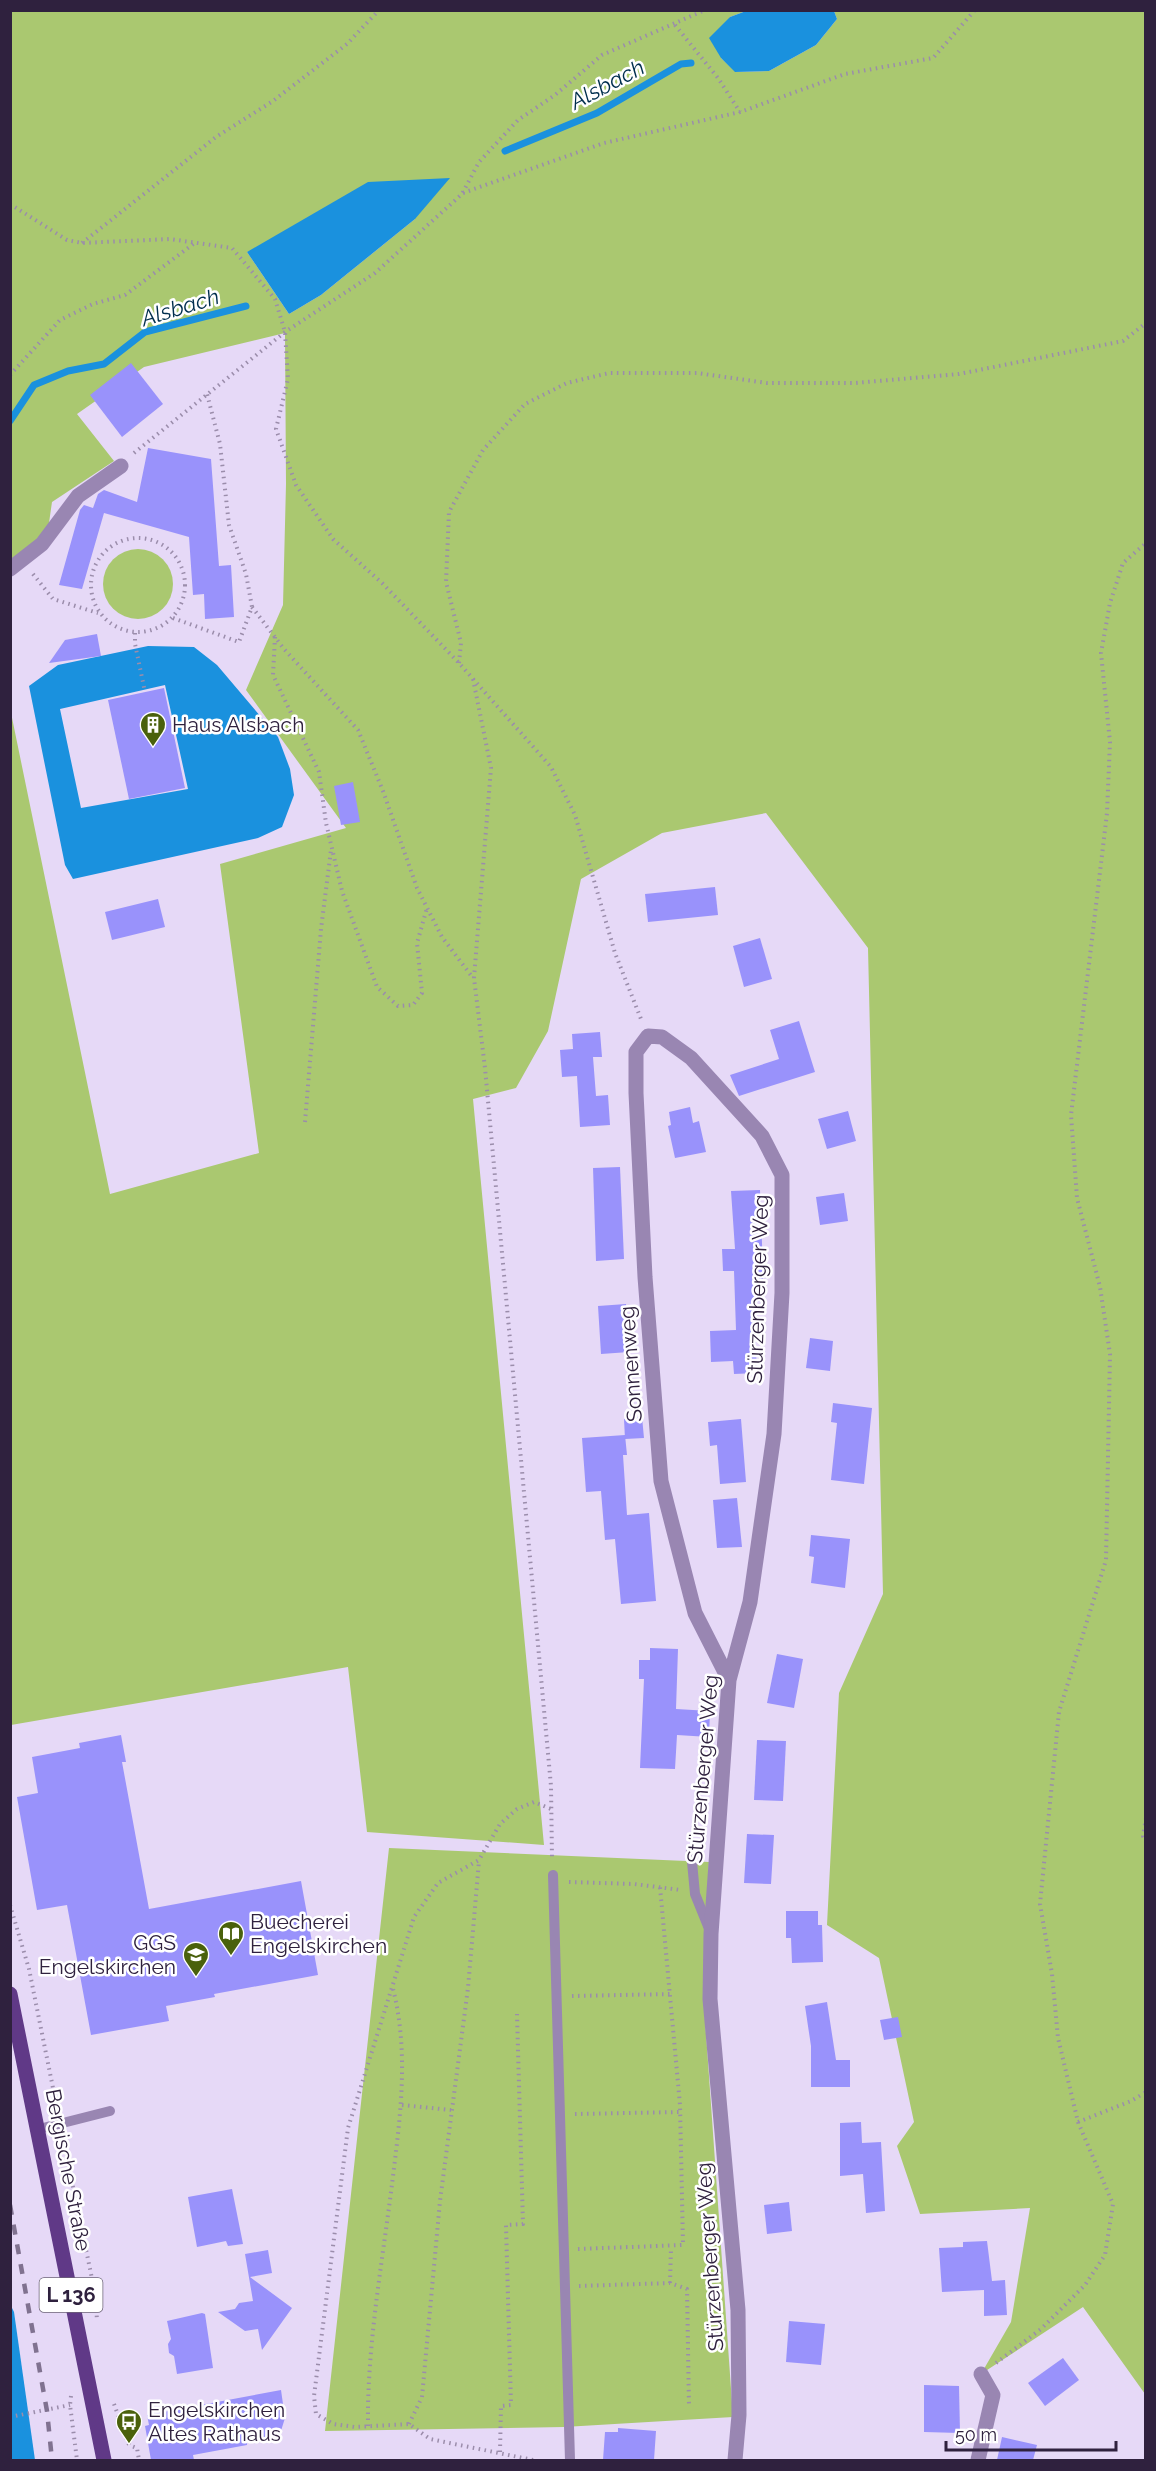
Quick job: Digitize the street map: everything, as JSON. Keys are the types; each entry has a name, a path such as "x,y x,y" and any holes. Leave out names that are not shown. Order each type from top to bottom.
{"main road":[{"name":"Bergische Straße","path":"10,1994 104,2460"}],"street":[{"path":"17,565 42,544 78,496 121,466"},
{"name":"Sonnenweg","path":"648,1036 636,1052 636,1093 645,1276 661,1482 695,1613 729,1680"},
{"name":"Stürzenberger Weg","path":"648,1036 662,1037 691,1058 762,1136 782,1175 782,1293 774,1434 750,1602 729,1680 711,1934 710,1999 738,2310 739,2415 735,2460"},
{"path":"978,2460 993,2395 981,2374"}],"lane":[{"path":"691,1851 695,1894 711,1934"},
{"path":"553,1878 567,2286 570,2460"},
{"path":"39,2129 110,2111"}],"path":[{"path":"82,243 216,137 273,101 347,44 379,10"},
{"path":"121,466 140,447 285,332 375,273 462,194 480,162 518,120 555,95 602,55 705,10"},
{"path":"462,194 604,143 740,112 845,74 933,58 975,10"},
{"path":"675,25 718,78 740,112"},
{"path":"10,204 67,240 82,243 170,239 232,248 275,299 285,332 288,379 276,429 296,485 333,538 383,584 459,663 550,767 575,814 615,953 648,1036"},
{"path":"10,375 60,320 93,304 125,295 154,276 196,242"},
{"path":"459,663 461,643 446,582 449,512 483,450 525,404 567,383 609,373 698,373 767,383 844,383 959,374 1123,341 1146,323"},
{"path":"207,394 220,444 229,525 246,574 252,607 275,637 358,730 427,908 442,937 474,978"},
{"path":"17,565 53,599 99,613 121,630 135,633 156,629 173,618 182,604 186,588 180,564 164,545 149,539 133,537 117,542 103,552 94,566 91,590 99,613"},
{"path":"981,2374 1041,2329 1085,2285 1105,2254 1113,2204 1078,2122 1058,2038 1052,1974 1040,1904 1059,1712 1106,1560 1110,1354 1100,1287 1077,1198 1071,1115 1107,813 1110,742 1101,653 1110,603 1123,563 1146,543"},
{"path":"173,618 239,642 252,607"},
{"path":"135,633 135,644 145,692"},
{"path":"275,637 273,675 319,772 331,846 342,891 377,987 398,1005 413,1005 422,993 417,943 427,908"},
{"path":"473,679 492,768 474,978 506,1293 551,1809 553,1878 634,1884 695,1894"},
{"path":"305,1122 321,929 331,846"},
{"path":"410,2424 422,2397 451,2110 468,1988 479,1860 500,1824 517,1809 534,1802 551,1809"},
{"path":"1146,1818 1143,1836 1146,1842"},
{"path":"479,1860 438,1883 420,1908 414,1917 392,1984 348,2128 314,2396 316,2414 333,2424 368,2426 410,2424 430,2439 533,2460"},
{"path":"565,2249 683,2246 680,2112 660,1887"},
{"path":"10,1905 29,1969 95,2293 98,2327"},
{"path":"368,2426 367,2380 402,2105 400,2016 392,1984"},
{"path":"556,1996 670,1994"},
{"path":"500,2452 501,2406 511,2405 506,2225 523,2224 517,2014"},
{"path":"1078,2122 1146,2092"},
{"path":"402,2105 451,2110"},
{"path":"560,2114 680,2112"},
{"path":"669,2283 671,2248"},
{"path":"567,2286 669,2283 687,2289 689,2406"},
{"path":"112,2400 129,2445 137,2448 139,2460"},
{"path":"10,2417 70,2405"}],"green space":[{"path":"11,11 746,11 730,17 721,58 736,72 769,71 816,45 837,19 834,11 1145,11 1145,2394 1083,2307 981,2374 1011,2322 1030,2208 920,2214 897,2146 914,2122 879,1958 827,1925 839,1693 883,1594 868,948 766,813 662,833 581,879 548,1031 516,1088 473,1099 544,1845 367,1832 348,1667 11,1725 10,708 110,1194 259,1153 220,864 346,828 246,690 283,605 286,484 285,333 144,367 77,414 114,461 52,502 47,537 11,560","holes":["415,219 321,295 289,314 247,252"]},
{"path":"138,549 151,552 163,559 170,571 173,584 170,597 163,609 151,616 138,619 125,616 113,609 106,597 103,584 106,571 113,559 125,552"},
{"path":"389,1848 709,1862 703,1991 733,2417 564,2427 325,2431"}],"water":[{"path":"746,11 834,11 837,19 816,45 769,71 735,72 721,58 709,38 730,17"},
{"path":"450,178 415,219 321,295 289,314 247,252 368,182"},
{"path":"148,646 194,647 217,665 278,737 290,769 294,795 282,827 258,838 73,879 65,865 29,686 58,665","holes":["165,685 188,789 81,808 60,709"]},
{"path":"10,2304 14,2312 35,2460 11,2460"}],"building":[{"path":"131,363 163,404 122,437 90,395"},
{"path":"148,448 211,459 219,566 231,565 234,617 205,619 204,594 193,595 189,537 104,513 82,589 59,585 80,510 84,505 93,508 98,494 104,490 137,502"},
{"path":"97,634 101,656 49,663 65,640"},
{"name":"Haus Alsbach","path":"164,688 185,788 129,799 108,700"},
{"path":"353,782 360,822 341,825 334,786"},
{"path":"715,887 718,915 648,922 645,894"},
{"path":"158,899 165,927 112,940 105,912"},
{"path":"760,938 772,979 744,987 733,946"},
{"path":"799,1021 815,1072 739,1096 730,1075 779,1059 770,1030"},
{"path":"600,1032 602,1057 593,1057 596,1096 608,1095 610,1125 580,1127 577,1076 562,1077 560,1050 573,1049 572,1034"},
{"path":"690,1107 693,1123 699,1121 706,1152 675,1158 668,1126 671,1125 669,1112"},
{"path":"848,1111 856,1141 827,1149 818,1119"},
{"path":"620,1167 624,1259 596,1261 593,1168"},
{"path":"760,1190 763,1301 754,1302 757,1373 734,1374 733,1361 711,1362 710,1331 736,1330 734,1271 723,1271 722,1249 735,1249 731,1191"},
{"path":"844,1193 848,1221 820,1225 816,1197"},
{"path":"626,1304 629,1352 601,1354 598,1306"},
{"path":"810,1338 833,1341 830,1371 806,1368"},
{"path":"833,1403 872,1408 864,1484 831,1480 837,1423 831,1422"},
{"path":"642,1417 644,1438 625,1439 624,1419"},
{"path":"741,1419 746,1482 720,1484 717,1445 710,1446 708,1422"},
{"path":"625,1435 627,1455 623,1455 627,1515 649,1513 656,1601 621,1604 615,1539 605,1540 601,1491 586,1492 582,1438"},
{"path":"737,1498 742,1547 717,1548 713,1500"},
{"path":"811,1535 850,1539 845,1588 811,1583 814,1557 809,1556"},
{"path":"650,1648 678,1649 676,1709 710,1711 709,1737 677,1735 675,1769 640,1768 644,1679 639,1679 639,1660 650,1660"},
{"path":"777,1654 803,1659 794,1708 767,1703"},
{"path":"121,1735 126,1762 122,1762 149,1909 301,1881 318,1975 214,1994 215,1997 166,2006 169,2021 91,2035 67,1905 37,1910 17,1797 38,1793 32,1757 80,1748 79,1743"},
{"path":"757,1740 786,1741 783,1801 754,1800"},
{"path":"747,1834 774,1835 771,1884 744,1883"},
{"path":"786,1911 818,1911 818,1925 822,1925 823,1962 792,1963 791,1938 786,1938"},
{"path":"827,2002 836,2060 850,2060 850,2087 811,2087 811,2046 805,2006"},
{"path":"898,2017 902,2037 884,2040 880,2020"},
{"path":"861,2122 862,2143 881,2142 885,2211 866,2213 863,2174 840,2176 840,2123"},
{"path":"232,2189 243,2244 228,2246 226,2241 197,2247 188,2197"},
{"path":"789,2202 792,2231 767,2234 764,2205"},
{"path":"987,2241 992,2281 1005,2280 1007,2315 984,2316 984,2290 942,2292 939,2248 963,2247 963,2242"},
{"path":"268,2250 272,2273 250,2277 292,2308 262,2350 258,2329 245,2331 218,2312 235,2309 239,2303 253,2301 245,2254"},
{"path":"205,2314 213,2368 177,2374 174,2356 169,2353 168,2344 171,2339 167,2321"},
{"path":"789,2321 825,2324 821,2365 786,2362"},
{"path":"1063,2358 1079,2380 1045,2406 1028,2383"},
{"path":"924,2385 959,2386 960,2433 924,2432"},
{"path":"281,2390 285,2418 280,2434 247,2442 247,2445 193,2455 194,2460 151,2460 145,2426 149,2425 147,2415"},
{"path":"618,2428 656,2431 654,2460 603,2460 605,2432 618,2432"},
{"path":"1002,2437 1037,2445 1033,2460 997,2460"}],"waterway":[{"name":"Alsbach","path":"505,151 597,113 681,64 691,63"},
{"name":"Alsbach","path":"10,421 34,385 68,371 104,364 145,332 246,306"}],"railway":[{"path":"10,2205 47,2411 52,2460"}],"place":[{"name":"Haus Alsbach","path":"153,748"},
{"name":"Buecherei Engelskirchen","path":"231,1957"},
{"name":"GGS Engelskirchen","path":"196,1978"},
{"name":"Engelskirchen Altes Rathaus","path":"129,2445"}]}
